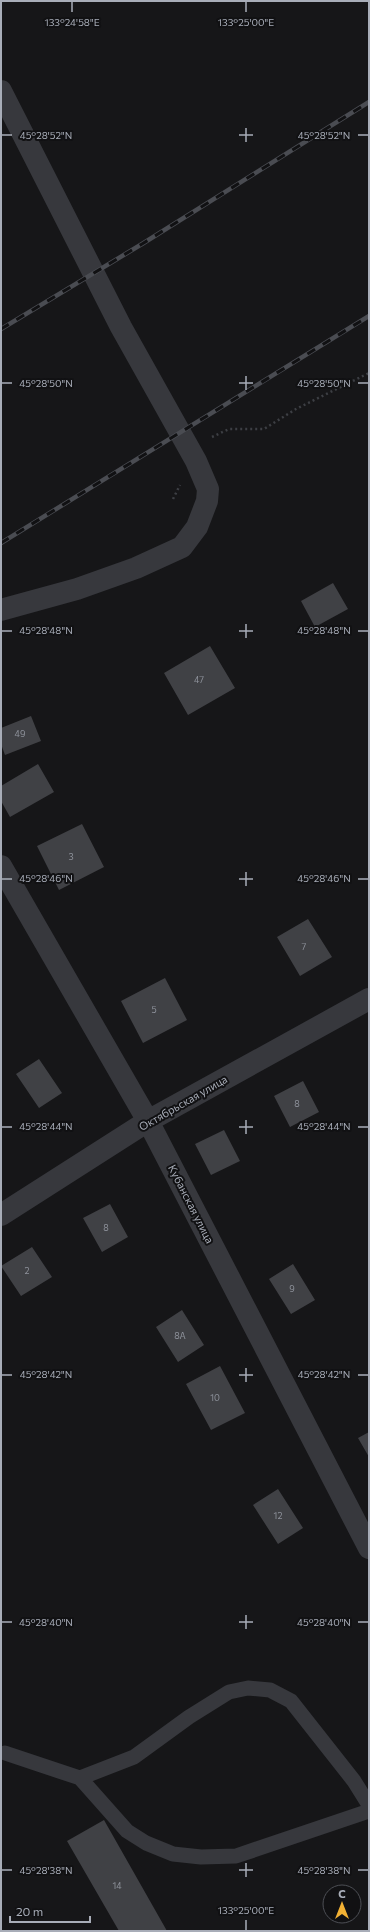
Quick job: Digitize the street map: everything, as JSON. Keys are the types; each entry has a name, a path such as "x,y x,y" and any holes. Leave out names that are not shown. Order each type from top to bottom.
{"street":[{"path":"1,91 121,327 193,455 208,489 207,501 197,527 182,547 136,568 77,589 1,610"},
{"name":"Кубанская улица","path":"1,866 148,1121 369,1548"},
{"name":"Октябрьская улица","path":"1,1215 148,1121 369,999"}],"lane":[{"path":"80,1778 134,1757 189,1717 229,1692 248,1688 270,1690 291,1701 354,1781 369,1805"},
{"path":"5,1753 80,1778 127,1831 146,1843 173,1854 201,1857 236,1856 369,1811"}],"path":[{"path":"173,499 193,455 206,440 229,429 264,429 296,409 369,372"}],"building":[{"path":"333,583 348,609 315,627 301,601"},
{"path":"210,646 235,688 188,715 164,673"},
{"path":"31,716 41,741 5,755 1,744 1,728"},
{"path":"38,764 54,792 10,817 1,801 1,786"},
{"path":"82,824 104,867 59,890 37,846"},
{"path":"308,919 332,957 300,976 277,937"},
{"path":"165,978 187,1020 143,1043 121,1001"},
{"path":"39,1059 62,1093 39,1108 16,1074"},
{"path":"303,1081 319,1112 290,1127 274,1096"},
{"path":"224,1130 240,1161 211,1175 195,1144"},
{"path":"110,1204 128,1237 102,1252 83,1218"},
{"path":"32,1247 52,1277 21,1296 1,1266"},
{"path":"293,1264 315,1300 291,1314 269,1279"},
{"path":"182,1310 204,1345 178,1362 156,1327"},
{"path":"220,1366 245,1413 211,1430 186,1384"},
{"path":"369,1432 369,1457 358,1438"},
{"path":"278,1489 303,1528 278,1544 253,1505"},
{"path":"104,1820 167,1931 119,1931 67,1841"}],"railway":[{"path":"1,329 142,244 369,102"},
{"path":"1,543 369,316"}]}
